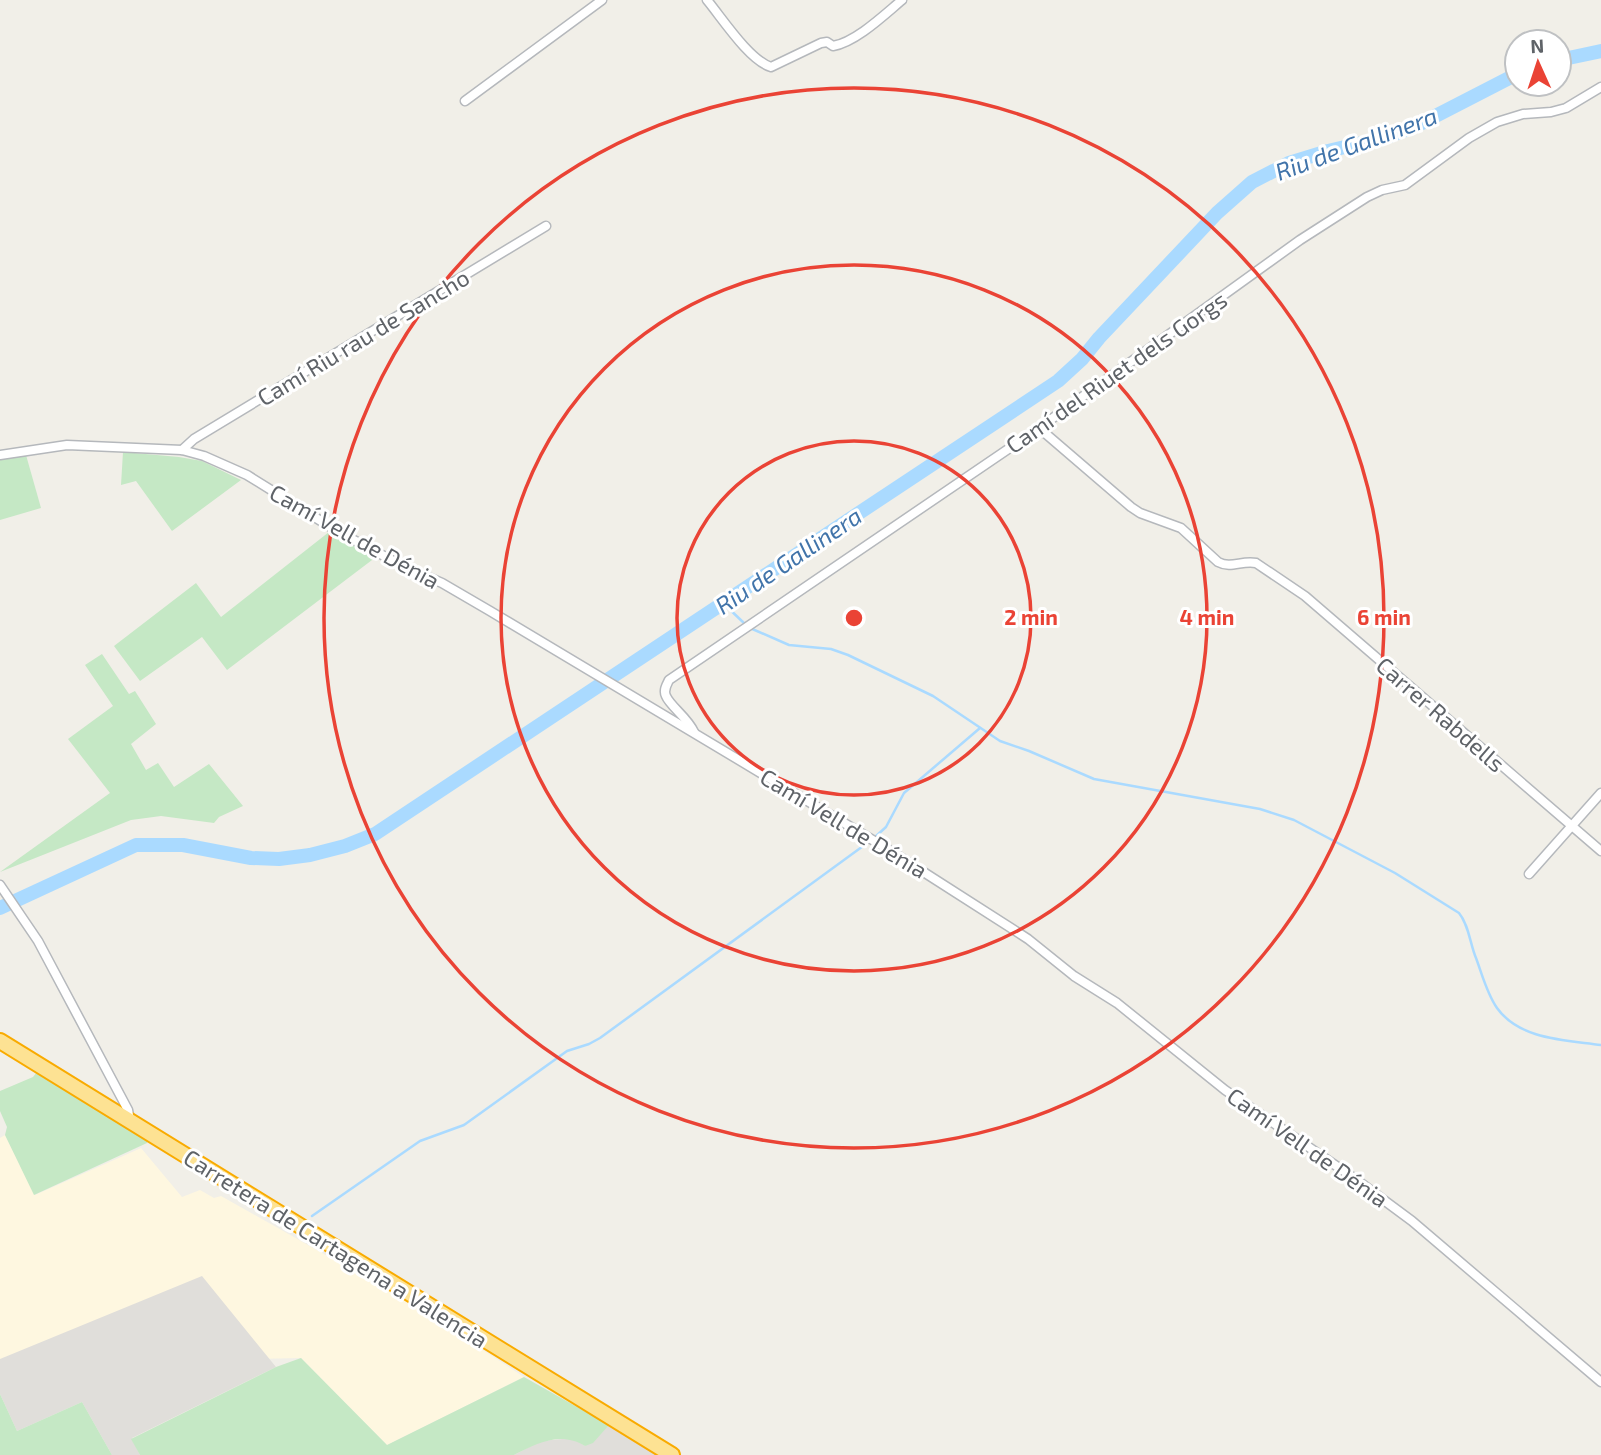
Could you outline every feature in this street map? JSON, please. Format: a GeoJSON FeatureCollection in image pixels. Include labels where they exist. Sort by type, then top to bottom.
{"type":"FeatureCollection","features":[{"type":"Feature","properties":{"kind":"highway","name":"Carretera de Cartagena a Valencia"},"geometry":{"type":"LineString","coordinates":[[0,1041],[672,1455]]}},
{"type":"Feature","properties":{"kind":"street"},"geometry":{"type":"LineString","coordinates":[[465,101],[602,0]]}},
{"type":"Feature","properties":{"kind":"street"},"geometry":{"type":"LineString","coordinates":[[707,0],[745,46],[761,62],[771,66],[821,43],[827,42],[833,46],[840,44],[868,28],[902,0]]}},
{"type":"Feature","properties":{"kind":"street","name":"Camí del Riuet dels Gorgs"},"geometry":{"type":"LineString","coordinates":[[667,717],[673,704],[666,696],[665,687],[670,680],[1039,428],[1300,240],[1375,192],[1405,185],[1469,138],[1497,122],[1523,114],[1566,108],[1601,87]]}},
{"type":"Feature","properties":{"kind":"street","name":"Camí Riu rau de Sancho"},"geometry":{"type":"LineString","coordinates":[[182,450],[194,439],[546,226]]}},
{"type":"Feature","properties":{"kind":"street","name":"Carrer Rabdells"},"geometry":{"type":"LineString","coordinates":[[1039,428],[1140,513],[1181,528],[1225,566],[1248,561],[1256,563],[1305,596],[1601,851]]}},
{"type":"Feature","properties":{"kind":"street","name":"Camí Vell de Dénia"},"geometry":{"type":"LineString","coordinates":[[0,456],[68,445],[182,450],[204,456],[247,475],[337,531],[442,583],[884,846],[1028,939],[1074,976],[1107,995],[1225,1090],[1364,1185],[1434,1238],[1495,1294],[1601,1382]]}},
{"type":"Feature","properties":{"kind":"street"},"geometry":{"type":"LineString","coordinates":[[673,704],[690,723],[694,733]]}},
{"type":"Feature","properties":{"kind":"street"},"geometry":{"type":"LineString","coordinates":[[1529,874],[1601,793]]}},
{"type":"Feature","properties":{"kind":"street"},"geometry":{"type":"LineString","coordinates":[[0,885],[38,941],[128,1110],[131,1122]]}},
{"type":"Feature","properties":{"kind":"shaded area"},"geometry":{"type":"Polygon","coordinates":[[[5,1135],[35,1195],[141,1148],[182,1197],[200,1190],[214,1198],[221,1196],[416,1306],[524,1377],[387,1445],[301,1358],[0,1364],[0,1138],[5,1135]]]}},
{"type":"Feature","properties":{"kind":"shaded area"},"geometry":{"type":"Polygon","coordinates":[[[202,1276],[276,1367],[132,1438],[140,1455],[112,1455],[82,1402],[17,1431],[0,1394],[0,1359],[202,1276]]]}},
{"type":"Feature","properties":{"kind":"shaded area"},"geometry":{"type":"Polygon","coordinates":[[[609,1425],[656,1455],[514,1455],[541,1441],[573,1438],[585,1446],[609,1425]]]}},
{"type":"Feature","properties":{"kind":"green space"},"geometry":{"type":"Polygon","coordinates":[[[123,452],[202,461],[241,480],[172,531],[136,481],[121,485],[123,452]]]}},
{"type":"Feature","properties":{"kind":"green space"},"geometry":{"type":"Polygon","coordinates":[[[26,455],[41,508],[0,520],[0,459],[26,455]]]}},
{"type":"Feature","properties":{"kind":"green space"},"geometry":{"type":"Polygon","coordinates":[[[329,532],[376,557],[227,670],[202,637],[140,681],[114,646],[196,583],[221,617],[329,532]]]}},
{"type":"Feature","properties":{"kind":"green space"},"geometry":{"type":"Polygon","coordinates":[[[102,654],[129,694],[135,691],[156,724],[131,744],[146,770],[158,763],[174,787],[209,764],[243,806],[219,817],[214,823],[161,816],[131,820],[0,872],[110,793],[68,739],[113,706],[85,665],[102,654]]]}},
{"type":"Feature","properties":{"kind":"green space"},"geometry":{"type":"Polygon","coordinates":[[[37,1072],[148,1140],[147,1143],[34,1195],[5,1135],[7,1127],[0,1111],[0,1091],[33,1077],[37,1072]]]}},
{"type":"Feature","properties":{"kind":"green space"},"geometry":{"type":"Polygon","coordinates":[[[301,1358],[387,1445],[524,1377],[609,1425],[593,1443],[585,1446],[567,1439],[549,1440],[514,1455],[140,1455],[131,1439],[276,1367],[301,1358]]]}},
{"type":"Feature","properties":{"kind":"green space"},"geometry":{"type":"Polygon","coordinates":[[[0,1394],[17,1431],[82,1402],[112,1455],[0,1455],[0,1394]]]}},
{"type":"Feature","properties":{"kind":"waterway","name":"Riu de Gallinera"},"geometry":{"type":"LineString","coordinates":[[1573,57],[1601,51]]}},
{"type":"Feature","properties":{"kind":"waterway","name":"Riu de Gallinera"},"geometry":{"type":"LineString","coordinates":[[0,908],[136,845],[183,845],[251,858],[279,859],[345,846],[375,834],[1058,381],[1082,359],[1217,213],[1252,182],[1289,163],[1387,137],[1416,126],[1503,81]]}},
{"type":"Feature","properties":{"kind":"waterway"},"geometry":{"type":"LineString","coordinates":[[724,604],[745,624]]}},
{"type":"Feature","properties":{"kind":"waterway"},"geometry":{"type":"LineString","coordinates":[[750,628],[789,645],[831,649],[848,655],[933,696],[1000,741],[1094,779],[1260,809],[1294,820],[1395,873],[1459,913],[1490,997],[1507,1019],[1518,1027],[1545,1037],[1601,1045]]}},
{"type":"Feature","properties":{"kind":"waterway"},"geometry":{"type":"LineString","coordinates":[[875,837],[886,827],[904,793],[980,728]]}},
{"type":"Feature","properties":{"kind":"waterway"},"geometry":{"type":"LineString","coordinates":[[312,1216],[420,1141],[464,1125],[567,1051],[600,1038],[870,841]]}}]}
